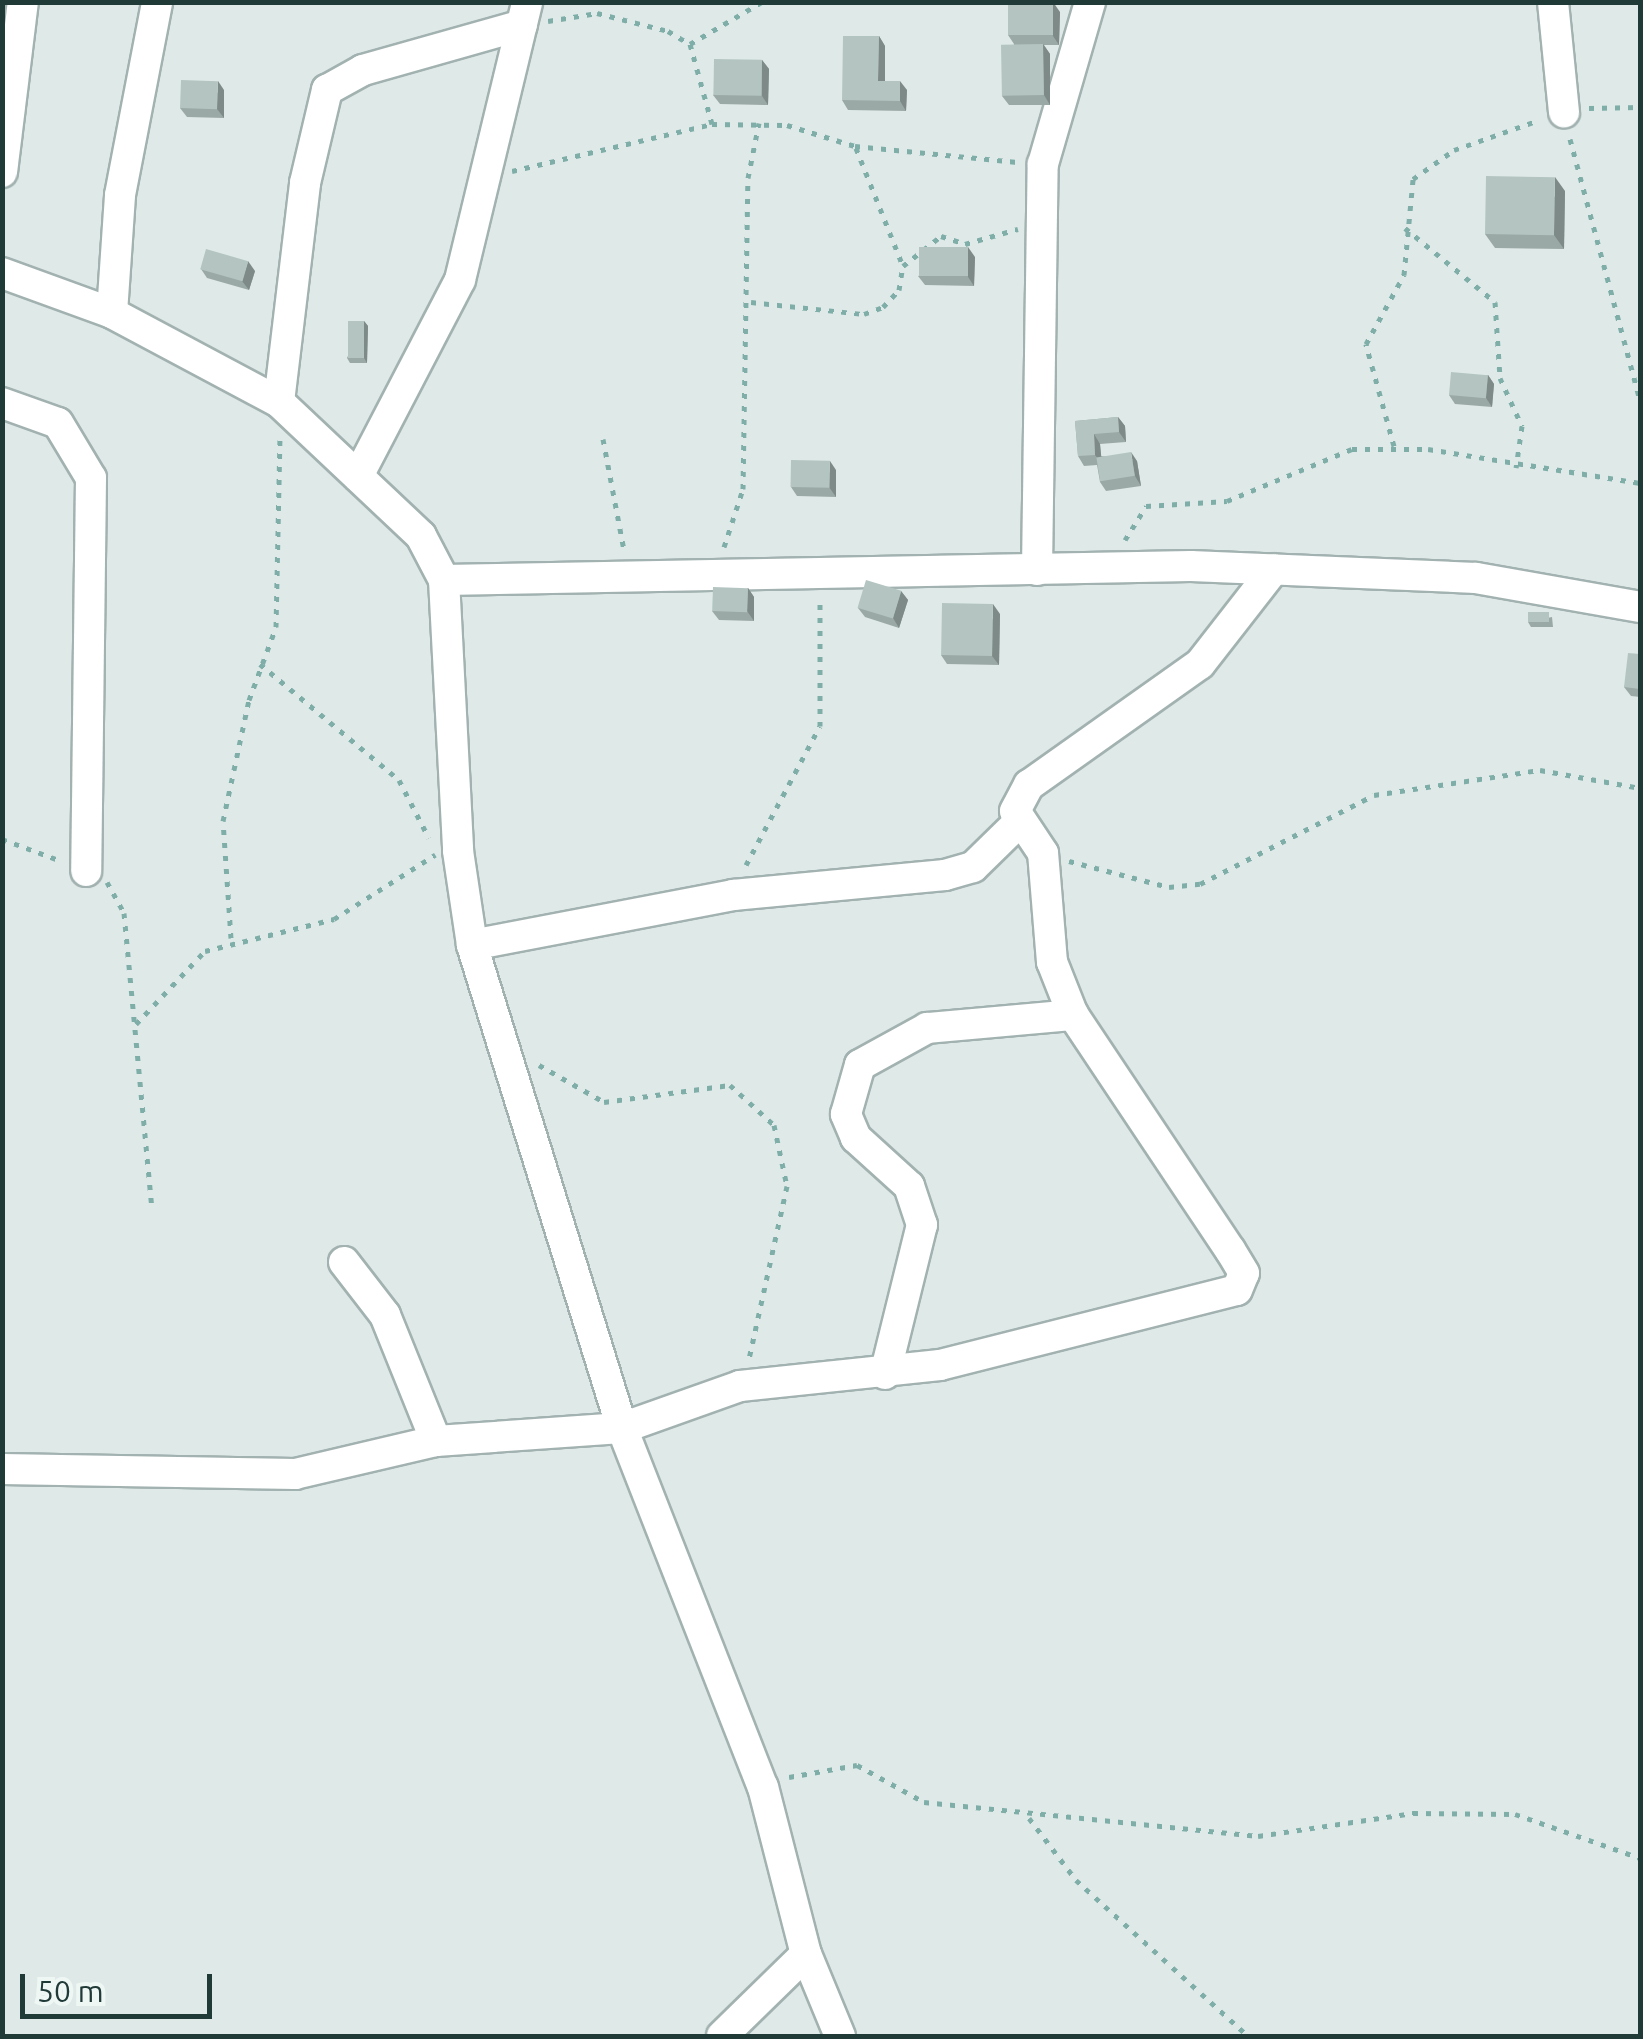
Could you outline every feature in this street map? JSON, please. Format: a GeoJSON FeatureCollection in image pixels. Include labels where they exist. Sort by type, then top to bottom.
{"type":"FeatureCollection","features":[{"type":"Feature","properties":{"kind":"street"},"geometry":{"type":"LineString","coordinates":[[2,172],[24,2]]}},
{"type":"Feature","properties":{"kind":"street"},"geometry":{"type":"LineString","coordinates":[[112,312],[120,194],[157,2]]}},
{"type":"Feature","properties":{"kind":"street"},"geometry":{"type":"LineString","coordinates":[[1037,570],[1043,164],[1090,2]]}},
{"type":"Feature","properties":{"kind":"street"},"geometry":{"type":"LineString","coordinates":[[1553,2],[1564,112]]}},
{"type":"Feature","properties":{"kind":"street"},"geometry":{"type":"LineString","coordinates":[[279,402],[305,183],[328,90],[363,70],[524,14]]}},
{"type":"Feature","properties":{"kind":"street"},"geometry":{"type":"LineString","coordinates":[[358,476],[460,280],[490,176],[524,14]]}},
{"type":"Feature","properties":{"kind":"street"},"geometry":{"type":"LineString","coordinates":[[8,282],[112,312],[279,402],[421,536],[444,580],[446,853],[622,1428],[686,1577],[718,1676],[763,1787],[806,1954],[840,2036]]}},
{"type":"Feature","properties":{"kind":"street"},"geometry":{"type":"LineString","coordinates":[[2,402],[58,423],[92,478],[86,871]]}},
{"type":"Feature","properties":{"kind":"street"},"geometry":{"type":"LineString","coordinates":[[444,580],[709,582],[1121,566],[1274,569],[1476,578],[1640,607]]}},
{"type":"Feature","properties":{"kind":"street"},"geometry":{"type":"LineString","coordinates":[[472,945],[734,895],[945,876],[973,867],[1018,823],[1029,786],[1200,664],[1274,569]]}},
{"type":"Feature","properties":{"kind":"street"},"geometry":{"type":"LineString","coordinates":[[2,1469],[295,1474],[436,1441],[622,1428],[740,1386],[885,1374],[1182,1309],[1244,1282],[1074,1016],[1052,962],[1043,853],[1018,823]]}},
{"type":"Feature","properties":{"kind":"street"},"geometry":{"type":"LineString","coordinates":[[885,1374],[922,1225],[909,1186],[856,1138],[846,1114],[860,1065],[927,1028],[1074,1016]]}},
{"type":"Feature","properties":{"kind":"street"},"geometry":{"type":"LineString","coordinates":[[344,1262],[385,1315],[436,1441]]}},
{"type":"Feature","properties":{"kind":"street"},"geometry":{"type":"LineString","coordinates":[[722,2036],[806,1954]]}},
{"type":"Feature","properties":{"kind":"path"},"geometry":{"type":"LineString","coordinates":[[690,44],[762,2]]}},
{"type":"Feature","properties":{"kind":"path"},"geometry":{"type":"LineString","coordinates":[[524,14],[632,16],[690,44],[712,124]]}},
{"type":"Feature","properties":{"kind":"path"},"geometry":{"type":"LineString","coordinates":[[1394,446],[1365,362],[1404,274],[1405,228],[1413,179],[1429,164],[1564,112],[1640,107]]}},
{"type":"Feature","properties":{"kind":"path"},"geometry":{"type":"LineString","coordinates":[[1564,112],[1640,402]]}},
{"type":"Feature","properties":{"kind":"path"},"geometry":{"type":"LineString","coordinates":[[490,176],[712,124],[760,123],[856,146],[1043,164]]}},
{"type":"Feature","properties":{"kind":"path"},"geometry":{"type":"LineString","coordinates":[[709,582],[743,489],[751,302],[748,178],[760,123]]}},
{"type":"Feature","properties":{"kind":"path"},"geometry":{"type":"LineString","coordinates":[[751,302],[864,314],[899,290],[903,266],[856,146]]}},
{"type":"Feature","properties":{"kind":"path"},"geometry":{"type":"LineString","coordinates":[[903,266],[941,236],[965,244],[1045,221]]}},
{"type":"Feature","properties":{"kind":"path"},"geometry":{"type":"LineString","coordinates":[[1405,228],[1494,302],[1500,378],[1522,426],[1516,468]]}},
{"type":"Feature","properties":{"kind":"path"},"geometry":{"type":"LineString","coordinates":[[231,938],[223,821],[279,596],[279,402]]}},
{"type":"Feature","properties":{"kind":"path"},"geometry":{"type":"LineString","coordinates":[[604,440],[630,582]]}},
{"type":"Feature","properties":{"kind":"path"},"geometry":{"type":"LineString","coordinates":[[1121,566],[1137,510],[1227,501],[1305,463],[1394,446],[1516,468],[1640,483]]}},
{"type":"Feature","properties":{"kind":"path"},"geometry":{"type":"LineString","coordinates":[[734,895],[820,726],[826,640],[817,578]]}},
{"type":"Feature","properties":{"kind":"path"},"geometry":{"type":"LineString","coordinates":[[135,1025],[205,951],[231,938],[334,919],[446,853],[399,780],[260,664]]}},
{"type":"Feature","properties":{"kind":"path"},"geometry":{"type":"LineString","coordinates":[[1043,853],[1125,878],[1200,884],[1374,795],[1540,770],[1640,788]]}},
{"type":"Feature","properties":{"kind":"path"},"geometry":{"type":"LineString","coordinates":[[2,839],[108,882],[124,913],[152,1208]]}},
{"type":"Feature","properties":{"kind":"path"},"geometry":{"type":"LineString","coordinates":[[508,1063],[537,1064],[604,1102],[730,1085],[774,1126],[787,1186],[781,1238],[740,1386]]}},
{"type":"Feature","properties":{"kind":"path"},"geometry":{"type":"LineString","coordinates":[[763,1787],[807,1769],[857,1765],[924,1802],[1027,1816],[1275,1837],[1463,1810],[1516,1814],[1640,1858]]}},
{"type":"Feature","properties":{"kind":"path"},"geometry":{"type":"LineString","coordinates":[[1027,1816],[1088,1891],[1248,2036]]}},
{"type":"Feature","properties":{"kind":"building"},"geometry":{"type":"Polygon","coordinates":[[[1008,2],[1053,2],[1053,35],[1008,35],[1008,2]]]}},
{"type":"Feature","properties":{"kind":"building"},"geometry":{"type":"Polygon","coordinates":[[[843,36],[879,36],[878,81],[900,81],[900,101],[842,100],[843,36]]]}},
{"type":"Feature","properties":{"kind":"building"},"geometry":{"type":"Polygon","coordinates":[[[1043,44],[1044,95],[1002,96],[1001,45],[1043,44]]]}},
{"type":"Feature","properties":{"kind":"building"},"geometry":{"type":"Polygon","coordinates":[[[714,59],[762,60],[761,96],[713,95],[714,59]]]}},
{"type":"Feature","properties":{"kind":"building"},"geometry":{"type":"Polygon","coordinates":[[[181,80],[218,81],[217,109],[180,108],[181,80]]]}},
{"type":"Feature","properties":{"kind":"building"},"geometry":{"type":"Polygon","coordinates":[[[1486,176],[1555,177],[1554,235],[1485,234],[1486,176]]]}},
{"type":"Feature","properties":{"kind":"building"},"geometry":{"type":"Polygon","coordinates":[[[919,247],[968,247],[968,276],[919,276],[919,247]]]}},
{"type":"Feature","properties":{"kind":"building"},"geometry":{"type":"Polygon","coordinates":[[[206,249],[248,261],[243,281],[200,269],[206,249]]]}},
{"type":"Feature","properties":{"kind":"building"},"geometry":{"type":"Polygon","coordinates":[[[348,321],[364,321],[364,358],[348,358],[348,321]]]}},
{"type":"Feature","properties":{"kind":"building"},"geometry":{"type":"Polygon","coordinates":[[[1451,372],[1488,375],[1486,398],[1449,395],[1451,372]]]}},
{"type":"Feature","properties":{"kind":"building"},"geometry":{"type":"Polygon","coordinates":[[[1118,417],[1119,432],[1094,434],[1095,455],[1078,456],[1075,421],[1118,417]]]}},
{"type":"Feature","properties":{"kind":"building"},"geometry":{"type":"Polygon","coordinates":[[[1131,452],[1135,476],[1100,481],[1096,457],[1131,452]]]}},
{"type":"Feature","properties":{"kind":"building"},"geometry":{"type":"Polygon","coordinates":[[[791,460],[830,461],[830,488],[791,487],[791,460]]]}},
{"type":"Feature","properties":{"kind":"building"},"geometry":{"type":"Polygon","coordinates":[[[866,580],[901,591],[893,619],[858,608],[866,580]]]}},
{"type":"Feature","properties":{"kind":"building"},"geometry":{"type":"Polygon","coordinates":[[[713,587],[748,588],[747,612],[712,611],[713,587]]]}},
{"type":"Feature","properties":{"kind":"building"},"geometry":{"type":"Polygon","coordinates":[[[942,603],[993,604],[992,656],[941,655],[942,603]]]}},
{"type":"Feature","properties":{"kind":"building"},"geometry":{"type":"Polygon","coordinates":[[[1528,612],[1549,612],[1549,622],[1528,622],[1528,612]]]}},
{"type":"Feature","properties":{"kind":"building"},"geometry":{"type":"Polygon","coordinates":[[[1628,653],[1640,654],[1640,689],[1624,687],[1628,653]]]}}]}
